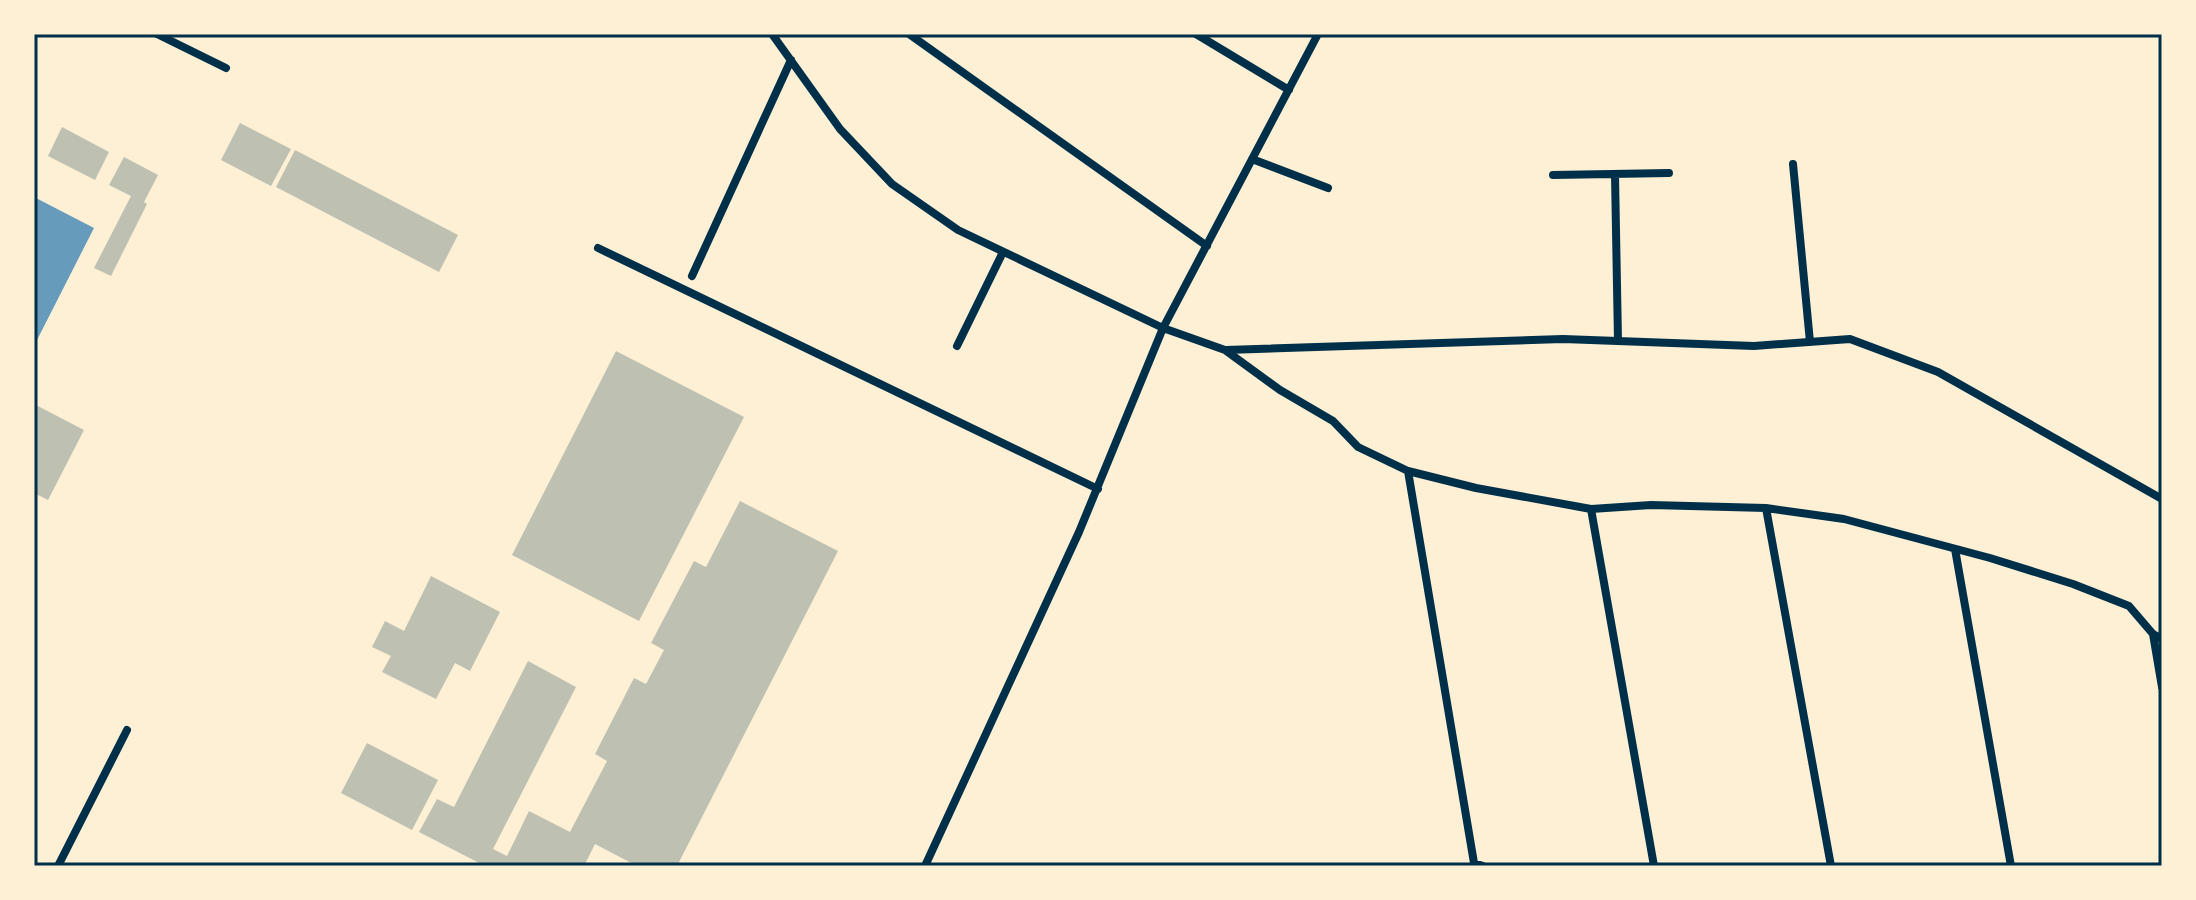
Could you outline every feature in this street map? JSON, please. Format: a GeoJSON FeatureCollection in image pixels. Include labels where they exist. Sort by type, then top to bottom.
{"type":"FeatureCollection","features":[{"type":"Feature","properties":{"kind":"street"},"geometry":{"type":"LineString","coordinates":[[157,34],[226,68]]}},
{"type":"Feature","properties":{"kind":"street"},"geometry":{"type":"LineString","coordinates":[[772,34],[840,129],[892,184],[958,230],[1163,328],[1225,350],[1280,390],[1333,421],[1358,447],[1408,471],[1476,488],[1591,509],[1651,505],[1766,508],[1844,519],[2073,584],[2129,606],[2153,634],[2162,639]]}},
{"type":"Feature","properties":{"kind":"street"},"geometry":{"type":"LineString","coordinates":[[909,34],[1207,246]]}},
{"type":"Feature","properties":{"kind":"street"},"geometry":{"type":"LineString","coordinates":[[1196,34],[1289,90]]}},
{"type":"Feature","properties":{"kind":"street"},"geometry":{"type":"LineString","coordinates":[[925,866],[1098,489],[1163,328],[1318,34]]}},
{"type":"Feature","properties":{"kind":"street"},"geometry":{"type":"LineString","coordinates":[[692,276],[791,60]]}},
{"type":"Feature","properties":{"kind":"street"},"geometry":{"type":"LineString","coordinates":[[1252,159],[1328,188]]}},
{"type":"Feature","properties":{"kind":"street"},"geometry":{"type":"LineString","coordinates":[[1793,164],[1810,342]]}},
{"type":"Feature","properties":{"kind":"street"},"geometry":{"type":"LineString","coordinates":[[1553,175],[1669,173]]}},
{"type":"Feature","properties":{"kind":"street"},"geometry":{"type":"LineString","coordinates":[[1615,175],[1618,341]]}},
{"type":"Feature","properties":{"kind":"street"},"geometry":{"type":"LineString","coordinates":[[598,248],[1098,489]]}},
{"type":"Feature","properties":{"kind":"street"},"geometry":{"type":"LineString","coordinates":[[957,346],[1003,252]]}},
{"type":"Feature","properties":{"kind":"street"},"geometry":{"type":"LineString","coordinates":[[1225,350],[1563,339],[1754,346],[1850,339],[1938,372],[2162,499]]}},
{"type":"Feature","properties":{"kind":"street"},"geometry":{"type":"LineString","coordinates":[[1408,471],[1474,863],[1483,866]]}},
{"type":"Feature","properties":{"kind":"street"},"geometry":{"type":"LineString","coordinates":[[1766,508],[1831,866]]}},
{"type":"Feature","properties":{"kind":"street"},"geometry":{"type":"LineString","coordinates":[[1591,509],[1654,866]]}},
{"type":"Feature","properties":{"kind":"street"},"geometry":{"type":"LineString","coordinates":[[1955,549],[2011,866]]}},
{"type":"Feature","properties":{"kind":"street"},"geometry":{"type":"LineString","coordinates":[[2153,634],[2162,687]]}},
{"type":"Feature","properties":{"kind":"street"},"geometry":{"type":"LineString","coordinates":[[58,866],[127,730]]}},
{"type":"Feature","properties":{"kind":"water"},"geometry":{"type":"Polygon","coordinates":[[[34,197],[94,228],[36,342],[34,341],[34,197]]]}},
{"type":"Feature","properties":{"kind":"building"},"geometry":{"type":"Polygon","coordinates":[[[240,123],[291,149],[271,186],[221,160],[240,123]]]}},
{"type":"Feature","properties":{"kind":"building"},"geometry":{"type":"Polygon","coordinates":[[[62,127],[109,152],[95,180],[48,156],[62,127]]]}},
{"type":"Feature","properties":{"kind":"building"},"geometry":{"type":"Polygon","coordinates":[[[295,150],[458,235],[439,272],[276,187],[295,150]]]}},
{"type":"Feature","properties":{"kind":"building"},"geometry":{"type":"Polygon","coordinates":[[[124,157],[158,175],[111,276],[94,268],[131,196],[109,185],[124,157]]]}},
{"type":"Feature","properties":{"kind":"building"},"geometry":{"type":"Polygon","coordinates":[[[616,351],[744,417],[639,621],[512,555],[616,351]]]}},
{"type":"Feature","properties":{"kind":"building"},"geometry":{"type":"Polygon","coordinates":[[[34,404],[84,430],[48,500],[34,493],[34,404]]]}},
{"type":"Feature","properties":{"kind":"building"},"geometry":{"type":"Polygon","coordinates":[[[740,501],[838,551],[677,866],[637,866],[595,844],[584,866],[493,866],[487,863],[485,866],[419,832],[437,799],[454,807],[528,661],[576,687],[493,849],[507,856],[529,811],[570,832],[607,761],[595,754],[634,678],[646,684],[664,650],[651,643],[694,561],[706,567],[740,501]]]}},
{"type":"Feature","properties":{"kind":"building"},"geometry":{"type":"Polygon","coordinates":[[[431,576],[500,612],[470,671],[455,663],[436,699],[382,672],[391,656],[372,647],[385,621],[404,631],[431,576]]]}},
{"type":"Feature","properties":{"kind":"building"},"geometry":{"type":"Polygon","coordinates":[[[367,743],[438,780],[412,830],[341,793],[367,743]]]}}]}
